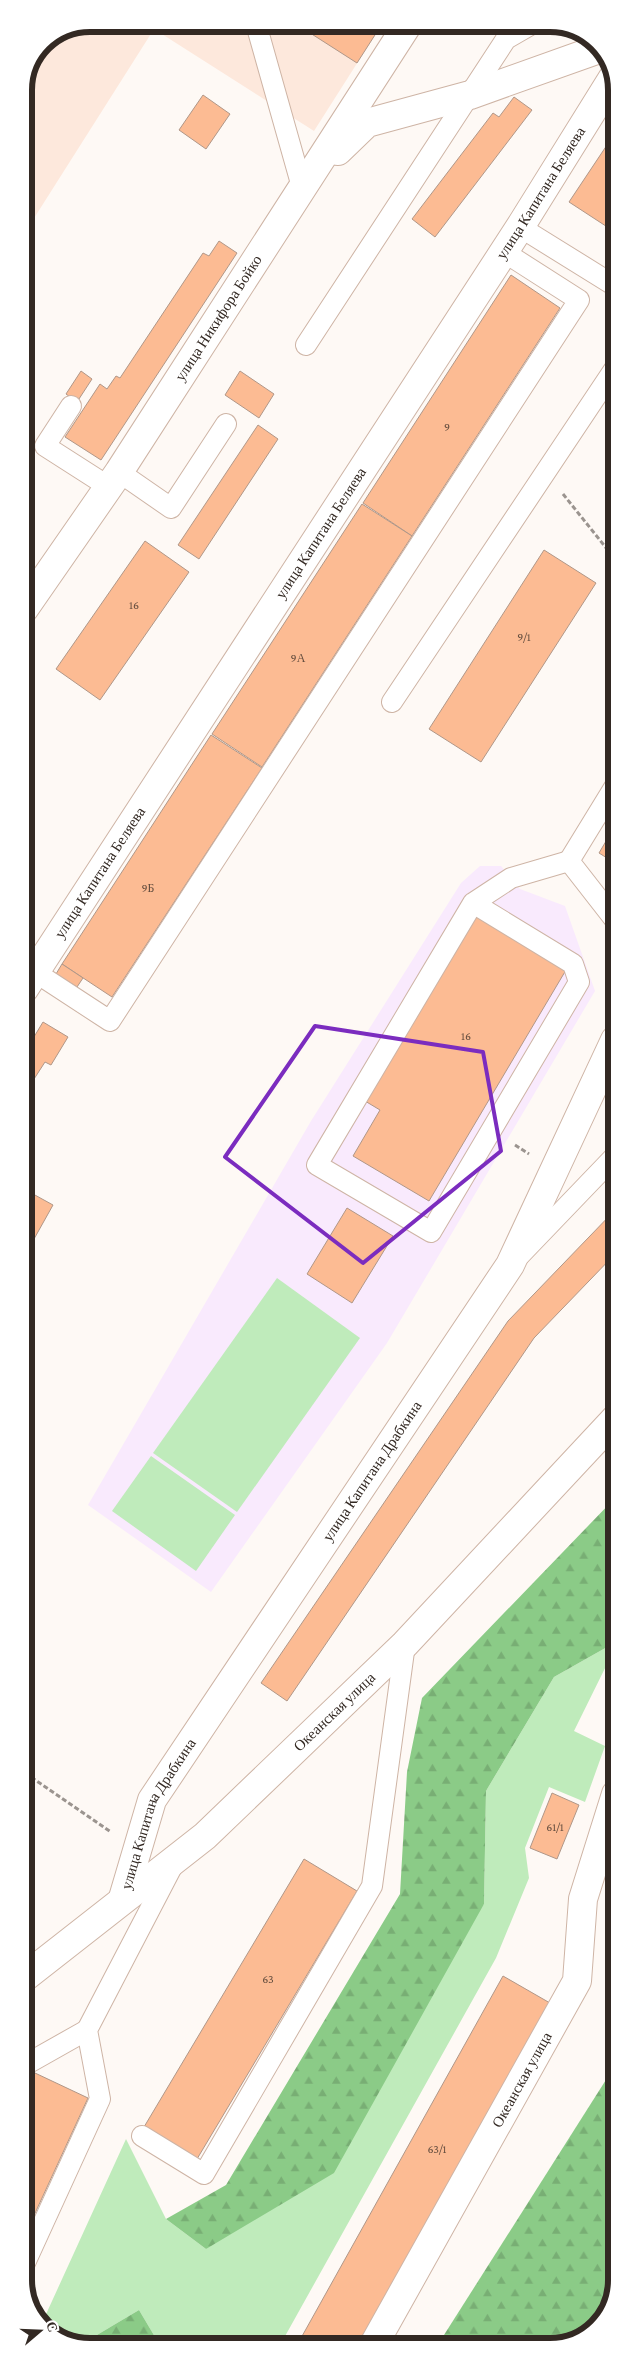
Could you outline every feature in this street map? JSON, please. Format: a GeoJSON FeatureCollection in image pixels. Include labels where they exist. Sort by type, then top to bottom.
{"type":"FeatureCollection","features":[{"type":"Feature","properties":{"kind":"street","name":"улица Никифора Бойко"},"geometry":{"type":"LineString","coordinates":[[32,598],[114,480],[402,33]]}},
{"type":"Feature","properties":{"kind":"street"},"geometry":{"type":"LineString","coordinates":[[302,188],[367,123],[470,95],[592,51]]}},
{"type":"Feature","properties":{"kind":"street","name":"улица Капитана Беляева"},"geometry":{"type":"LineString","coordinates":[[32,978],[504,252],[607,87]]}},
{"type":"Feature","properties":{"kind":"street","name":"улица Капитана Драбкина"},"geometry":{"type":"LineString","coordinates":[[123,1898],[152,1800],[510,1265],[608,1057]]}},
{"type":"Feature","properties":{"kind":"street","name":"Океанская улица"},"geometry":{"type":"LineString","coordinates":[[32,1970],[205,1836],[405,1644],[608,1427]]}},
{"type":"Feature","properties":{"kind":"street","name":"Океанская улица"},"geometry":{"type":"LineString","coordinates":[[377,2338],[578,1981],[583,1899],[608,1819]]}},
{"type":"Feature","properties":{"kind":"lane"},"geometry":{"type":"LineString","coordinates":[[258,32],[302,188]]}},
{"type":"Feature","properties":{"kind":"lane"},"geometry":{"type":"LineString","coordinates":[[306,345],[506,39],[517,33]]}},
{"type":"Feature","properties":{"kind":"lane"},"geometry":{"type":"LineString","coordinates":[[520,227],[608,282]]}},
{"type":"Feature","properties":{"kind":"lane"},"geometry":{"type":"LineString","coordinates":[[32,982],[110,1021],[579,300],[504,252]]}},
{"type":"Feature","properties":{"kind":"lane"},"geometry":{"type":"LineString","coordinates":[[392,702],[608,378]]}},
{"type":"Feature","properties":{"kind":"lane"},"geometry":{"type":"LineString","coordinates":[[71,406],[45,446],[171,508],[226,424]]}},
{"type":"Feature","properties":{"kind":"lane"},"geometry":{"type":"LineString","coordinates":[[473,903],[573,964],[580,982],[431,1232],[317,1165],[473,903],[511,878],[568,861],[608,797]]}},
{"type":"Feature","properties":{"kind":"lane"},"geometry":{"type":"LineString","coordinates":[[568,861],[608,911]]}},
{"type":"Feature","properties":{"kind":"lane"},"geometry":{"type":"LineString","coordinates":[[510,1265],[608,1163]]}},
{"type":"Feature","properties":{"kind":"lane"},"geometry":{"type":"LineString","coordinates":[[142,2136],[204,2174],[372,1886],[405,1644]]}},
{"type":"Feature","properties":{"kind":"lane"},"geometry":{"type":"LineString","coordinates":[[32,2061],[88,2030],[175,1861]]}},
{"type":"Feature","properties":{"kind":"lane"},"geometry":{"type":"LineString","coordinates":[[32,2248],[100,2099],[88,2030]]}},
{"type":"Feature","properties":{"kind":"path"},"geometry":{"type":"LineString","coordinates":[[545,472],[608,550]]}},
{"type":"Feature","properties":{"kind":"path"},"geometry":{"type":"LineString","coordinates":[[32,1778],[137,1849]]}},
{"type":"Feature","properties":{"kind":"highlighted area"},"geometry":{"type":"Polygon","coordinates":[[[315,1026],[483,1052],[501,1151],[363,1263],[225,1157],[315,1026]]]}},
{"type":"Feature","properties":{"kind":"shaded area"},"geometry":{"type":"Polygon","coordinates":[[[90,32],[152,32],[32,221],[32,90],[37,68],[42,58],[58,42],[79,34],[90,32]]]}},
{"type":"Feature","properties":{"kind":"shaded area"},"geometry":{"type":"Polygon","coordinates":[[[159,32],[377,33],[314,131],[159,32]]]}},
{"type":"Feature","properties":{"kind":"shaded area"},"geometry":{"type":"Polygon","coordinates":[[[480,866],[501,866],[520,889],[565,906],[595,991],[387,1343],[211,1592],[88,1505],[311,1121],[461,883],[480,866]]]}},
{"type":"Feature","properties":{"kind":"green space"},"geometry":{"type":"Polygon","coordinates":[[[277,1278],[360,1338],[237,1512],[153,1453],[277,1278]]]}},
{"type":"Feature","properties":{"kind":"green space"},"geometry":{"type":"Polygon","coordinates":[[[151,1456],[235,1515],[196,1571],[112,1511],[151,1456]]]}},
{"type":"Feature","properties":{"kind":"green space"},"geometry":{"type":"Polygon","coordinates":[[[608,1505],[608,1647],[554,1677],[486,1791],[484,1904],[334,2173],[206,2249],[166,2219],[226,2185],[400,1894],[407,1772],[422,1698],[608,1505]]]}},
{"type":"Feature","properties":{"kind":"green space"},"geometry":{"type":"Polygon","coordinates":[[[608,1647],[608,1662],[574,1731],[605,1746],[585,1802],[549,1787],[525,1848],[529,1878],[496,1958],[284,2338],[156,2338],[139,2310],[92,2338],[75,2337],[65,2333],[65,2306],[50,2306],[126,2139],[166,2219],[206,2249],[484,1904],[486,1791],[554,1677],[608,1647]]]}},
{"type":"Feature","properties":{"kind":"green space"},"geometry":{"type":"Polygon","coordinates":[[[608,2077],[608,2281],[603,2303],[598,2313],[579,2331],[561,2337],[442,2338],[608,2077]]]}},
{"type":"Feature","properties":{"kind":"green space"},"geometry":{"type":"Polygon","coordinates":[[[139,2310],[156,2338],[92,2338],[139,2310]]]}},
{"type":"Feature","properties":{"kind":"building"},"geometry":{"type":"Polygon","coordinates":[[[309,32],[376,33],[357,63],[309,32]]]}},
{"type":"Feature","properties":{"kind":"building"},"geometry":{"type":"Polygon","coordinates":[[[203,95],[230,114],[206,149],[179,130],[203,95]]]}},
{"type":"Feature","properties":{"kind":"building"},"geometry":{"type":"Polygon","coordinates":[[[514,97],[532,110],[435,237],[412,219],[493,113],[499,117],[514,97]]]}},
{"type":"Feature","properties":{"kind":"building"},"geometry":{"type":"Polygon","coordinates":[[[608,144],[608,227],[569,202],[608,144]]]}},
{"type":"Feature","properties":{"kind":"building"},"geometry":{"type":"Polygon","coordinates":[[[219,241],[237,253],[101,460],[65,437],[100,384],[107,389],[116,376],[120,378],[203,253],[209,256],[219,241]]]}},
{"type":"Feature","properties":{"kind":"building"},"geometry":{"type":"Polygon","coordinates":[[[511,275],[560,308],[412,536],[363,503],[511,275]]]}},
{"type":"Feature","properties":{"kind":"building"},"geometry":{"type":"Polygon","coordinates":[[[81,371],[92,379],[77,402],[66,394],[81,371]]]}},
{"type":"Feature","properties":{"kind":"building"},"geometry":{"type":"Polygon","coordinates":[[[240,371],[274,394],[259,418],[225,395],[240,371]]]}},
{"type":"Feature","properties":{"kind":"building"},"geometry":{"type":"Polygon","coordinates":[[[258,425],[278,439],[199,559],[178,545],[258,425]]]}},
{"type":"Feature","properties":{"kind":"building"},"geometry":{"type":"Polygon","coordinates":[[[362,504],[412,536],[262,767],[212,734],[362,504]]]}},
{"type":"Feature","properties":{"kind":"building"},"geometry":{"type":"Polygon","coordinates":[[[145,541],[189,572],[100,700],[56,669],[145,541]]]}},
{"type":"Feature","properties":{"kind":"building"},"geometry":{"type":"Polygon","coordinates":[[[544,550],[596,583],[481,762],[429,729],[544,550]]]}},
{"type":"Feature","properties":{"kind":"building"},"geometry":{"type":"Polygon","coordinates":[[[211,735],[262,768],[112,997],[62,964],[211,735]]]}},
{"type":"Feature","properties":{"kind":"building"},"geometry":{"type":"Polygon","coordinates":[[[608,838],[608,859],[599,853],[608,838]]]}},
{"type":"Feature","properties":{"kind":"building"},"geometry":{"type":"Polygon","coordinates":[[[475,916],[566,970],[429,1201],[353,1156],[380,1110],[365,1101],[475,916]]]}},
{"type":"Feature","properties":{"kind":"building"},"geometry":{"type":"Polygon","coordinates":[[[62,964],[83,978],[77,987],[56,974],[62,964]]]}},
{"type":"Feature","properties":{"kind":"building"},"geometry":{"type":"Polygon","coordinates":[[[43,1022],[68,1037],[51,1065],[45,1062],[32,1082],[32,1040],[43,1022]]]}},
{"type":"Feature","properties":{"kind":"building"},"geometry":{"type":"Polygon","coordinates":[[[32,1193],[53,1205],[34,1239],[32,1238],[32,1193]]]}},
{"type":"Feature","properties":{"kind":"building"},"geometry":{"type":"Polygon","coordinates":[[[347,1208],[393,1236],[352,1303],[307,1274],[347,1208]]]}},
{"type":"Feature","properties":{"kind":"building"},"geometry":{"type":"Polygon","coordinates":[[[608,1217],[608,1261],[534,1338],[287,1701],[261,1683],[508,1321],[608,1217]]]}},
{"type":"Feature","properties":{"kind":"building"},"geometry":{"type":"Polygon","coordinates":[[[552,1793],[579,1805],[557,1859],[530,1848],[552,1793]]]}},
{"type":"Feature","properties":{"kind":"building"},"geometry":{"type":"Polygon","coordinates":[[[304,1859],[357,1891],[197,2159],[144,2127],[304,1859]]]}},
{"type":"Feature","properties":{"kind":"building"},"geometry":{"type":"Polygon","coordinates":[[[503,1976],[550,2003],[362,2338],[301,2338],[503,1976]]]}},
{"type":"Feature","properties":{"kind":"building"},"geometry":{"type":"Polygon","coordinates":[[[35,2073],[88,2098],[32,2220],[32,2079],[35,2073]]]}}]}
